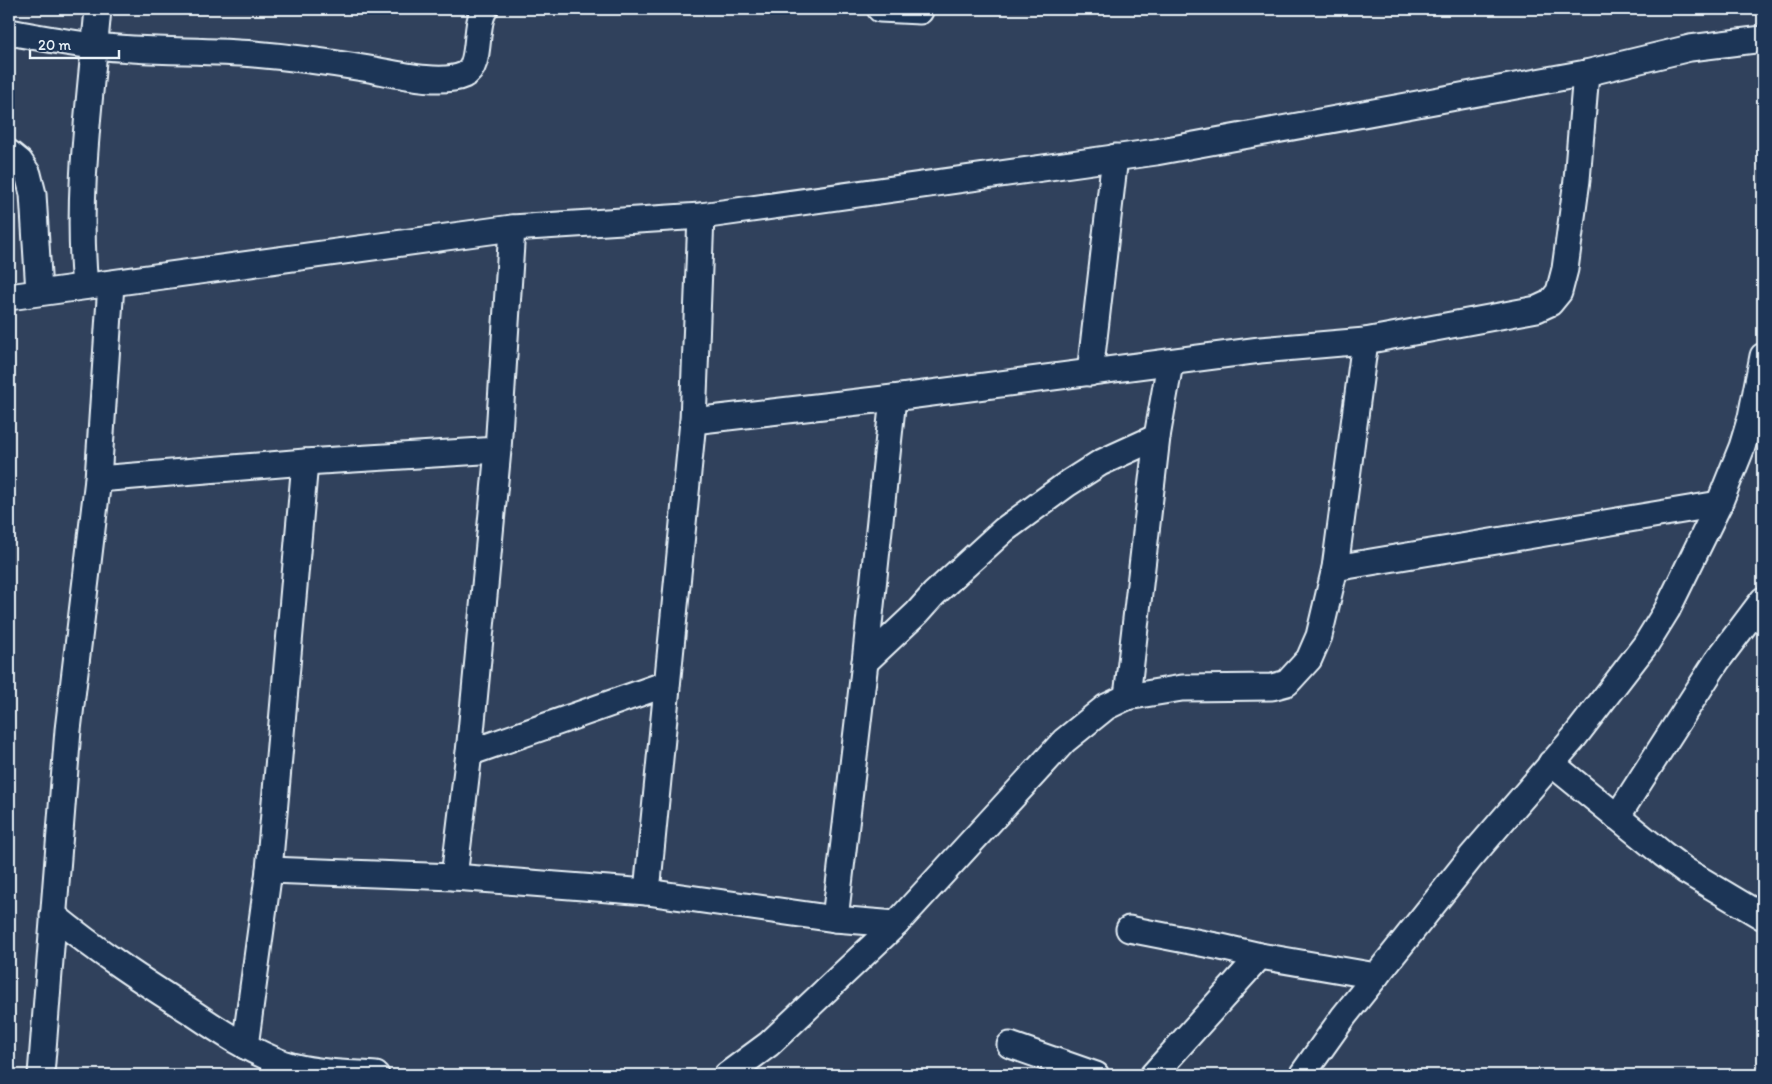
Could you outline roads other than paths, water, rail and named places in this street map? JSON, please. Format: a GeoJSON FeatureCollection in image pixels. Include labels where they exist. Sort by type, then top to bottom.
{"type":"FeatureCollection","features":[{"type":"Feature","properties":{"kind":"street"},"geometry":{"type":"LineString","coordinates":[[85,286],[82,252],[82,200],[98,9]]}},
{"type":"Feature","properties":{"kind":"street"},"geometry":{"type":"LineString","coordinates":[[9,32],[95,46],[254,54],[332,63],[427,79],[450,78],[464,75],[471,69],[475,59],[479,22],[485,9]]}},
{"type":"Feature","properties":{"kind":"street"},"geometry":{"type":"LineString","coordinates":[[880,9],[920,10]]}},
{"type":"Feature","properties":{"kind":"street"},"geometry":{"type":"LineString","coordinates":[[9,297],[512,228],[701,216],[1115,158],[1586,73],[1690,48],[1763,39]]}},
{"type":"Feature","properties":{"kind":"street"},"geometry":{"type":"LineString","coordinates":[[694,421],[893,398],[1260,350],[1365,341],[1537,309],[1550,303],[1559,292],[1564,269],[1577,180],[1586,73]]}},
{"type":"Feature","properties":{"kind":"street"},"geometry":{"type":"LineString","coordinates":[[9,153],[20,162],[28,174],[33,194],[39,292]]}},
{"type":"Feature","properties":{"kind":"street"},"geometry":{"type":"LineString","coordinates":[[1090,373],[1115,158]]}},
{"type":"Feature","properties":{"kind":"street"},"geometry":{"type":"LineString","coordinates":[[647,892],[666,684],[694,421],[701,216]]}},
{"type":"Feature","properties":{"kind":"street"},"geometry":{"type":"LineString","coordinates":[[454,877],[469,753],[498,450],[512,228]]}},
{"type":"Feature","properties":{"kind":"street"},"geometry":{"type":"LineString","coordinates":[[49,1072],[53,915],[68,730],[98,479],[111,284]]}},
{"type":"Feature","properties":{"kind":"street"},"geometry":{"type":"LineString","coordinates":[[726,1075],[769,1044],[896,924],[1064,741],[1106,707],[1127,697],[1182,688],[1272,687],[1287,683],[1309,659],[1319,636],[1335,568],[1365,341]]}},
{"type":"Feature","properties":{"kind":"street"},"geometry":{"type":"LineString","coordinates":[[1302,1075],[1344,1016],[1471,857],[1573,740],[1646,644],[1667,610],[1719,504],[1742,447],[1751,417],[1763,356]]}},
{"type":"Feature","properties":{"kind":"street"},"geometry":{"type":"LineString","coordinates":[[1127,697],[1157,437],[1170,363]]}},
{"type":"Feature","properties":{"kind":"street"},"geometry":{"type":"LineString","coordinates":[[835,919],[893,398]]}},
{"type":"Feature","properties":{"kind":"street"},"geometry":{"type":"LineString","coordinates":[[865,662],[917,613],[934,594],[1004,530],[1055,492],[1100,463],[1157,437]]}},
{"type":"Feature","properties":{"kind":"street"},"geometry":{"type":"LineString","coordinates":[[98,479],[305,462],[498,450]]}},
{"type":"Feature","properties":{"kind":"street"},"geometry":{"type":"LineString","coordinates":[[245,1046],[269,870],[305,462]]}},
{"type":"Feature","properties":{"kind":"street"},"geometry":{"type":"LineString","coordinates":[[1335,568],[1719,504]]}},
{"type":"Feature","properties":{"kind":"street"},"geometry":{"type":"LineString","coordinates":[[1617,817],[1712,668],[1763,600]]}},
{"type":"Feature","properties":{"kind":"street"},"geometry":{"type":"LineString","coordinates":[[469,753],[666,684]]}},
{"type":"Feature","properties":{"kind":"street"},"geometry":{"type":"LineString","coordinates":[[1551,764],[1686,871],[1763,917]]}},
{"type":"Feature","properties":{"kind":"street"},"geometry":{"type":"LineString","coordinates":[[269,870],[454,877],[647,892],[835,919],[896,924]]}},
{"type":"Feature","properties":{"kind":"street"},"geometry":{"type":"LineString","coordinates":[[53,915],[126,971],[245,1046],[283,1063],[314,1070],[376,1075]]}},
{"type":"Feature","properties":{"kind":"street"},"geometry":{"type":"LineString","coordinates":[[1129,929],[1260,956],[1376,976]]}},
{"type":"Feature","properties":{"kind":"street"},"geometry":{"type":"LineString","coordinates":[[1153,1075],[1260,956]]}},
{"type":"Feature","properties":{"kind":"street"},"geometry":{"type":"LineString","coordinates":[[1010,1045],[1096,1075]]}}]}
